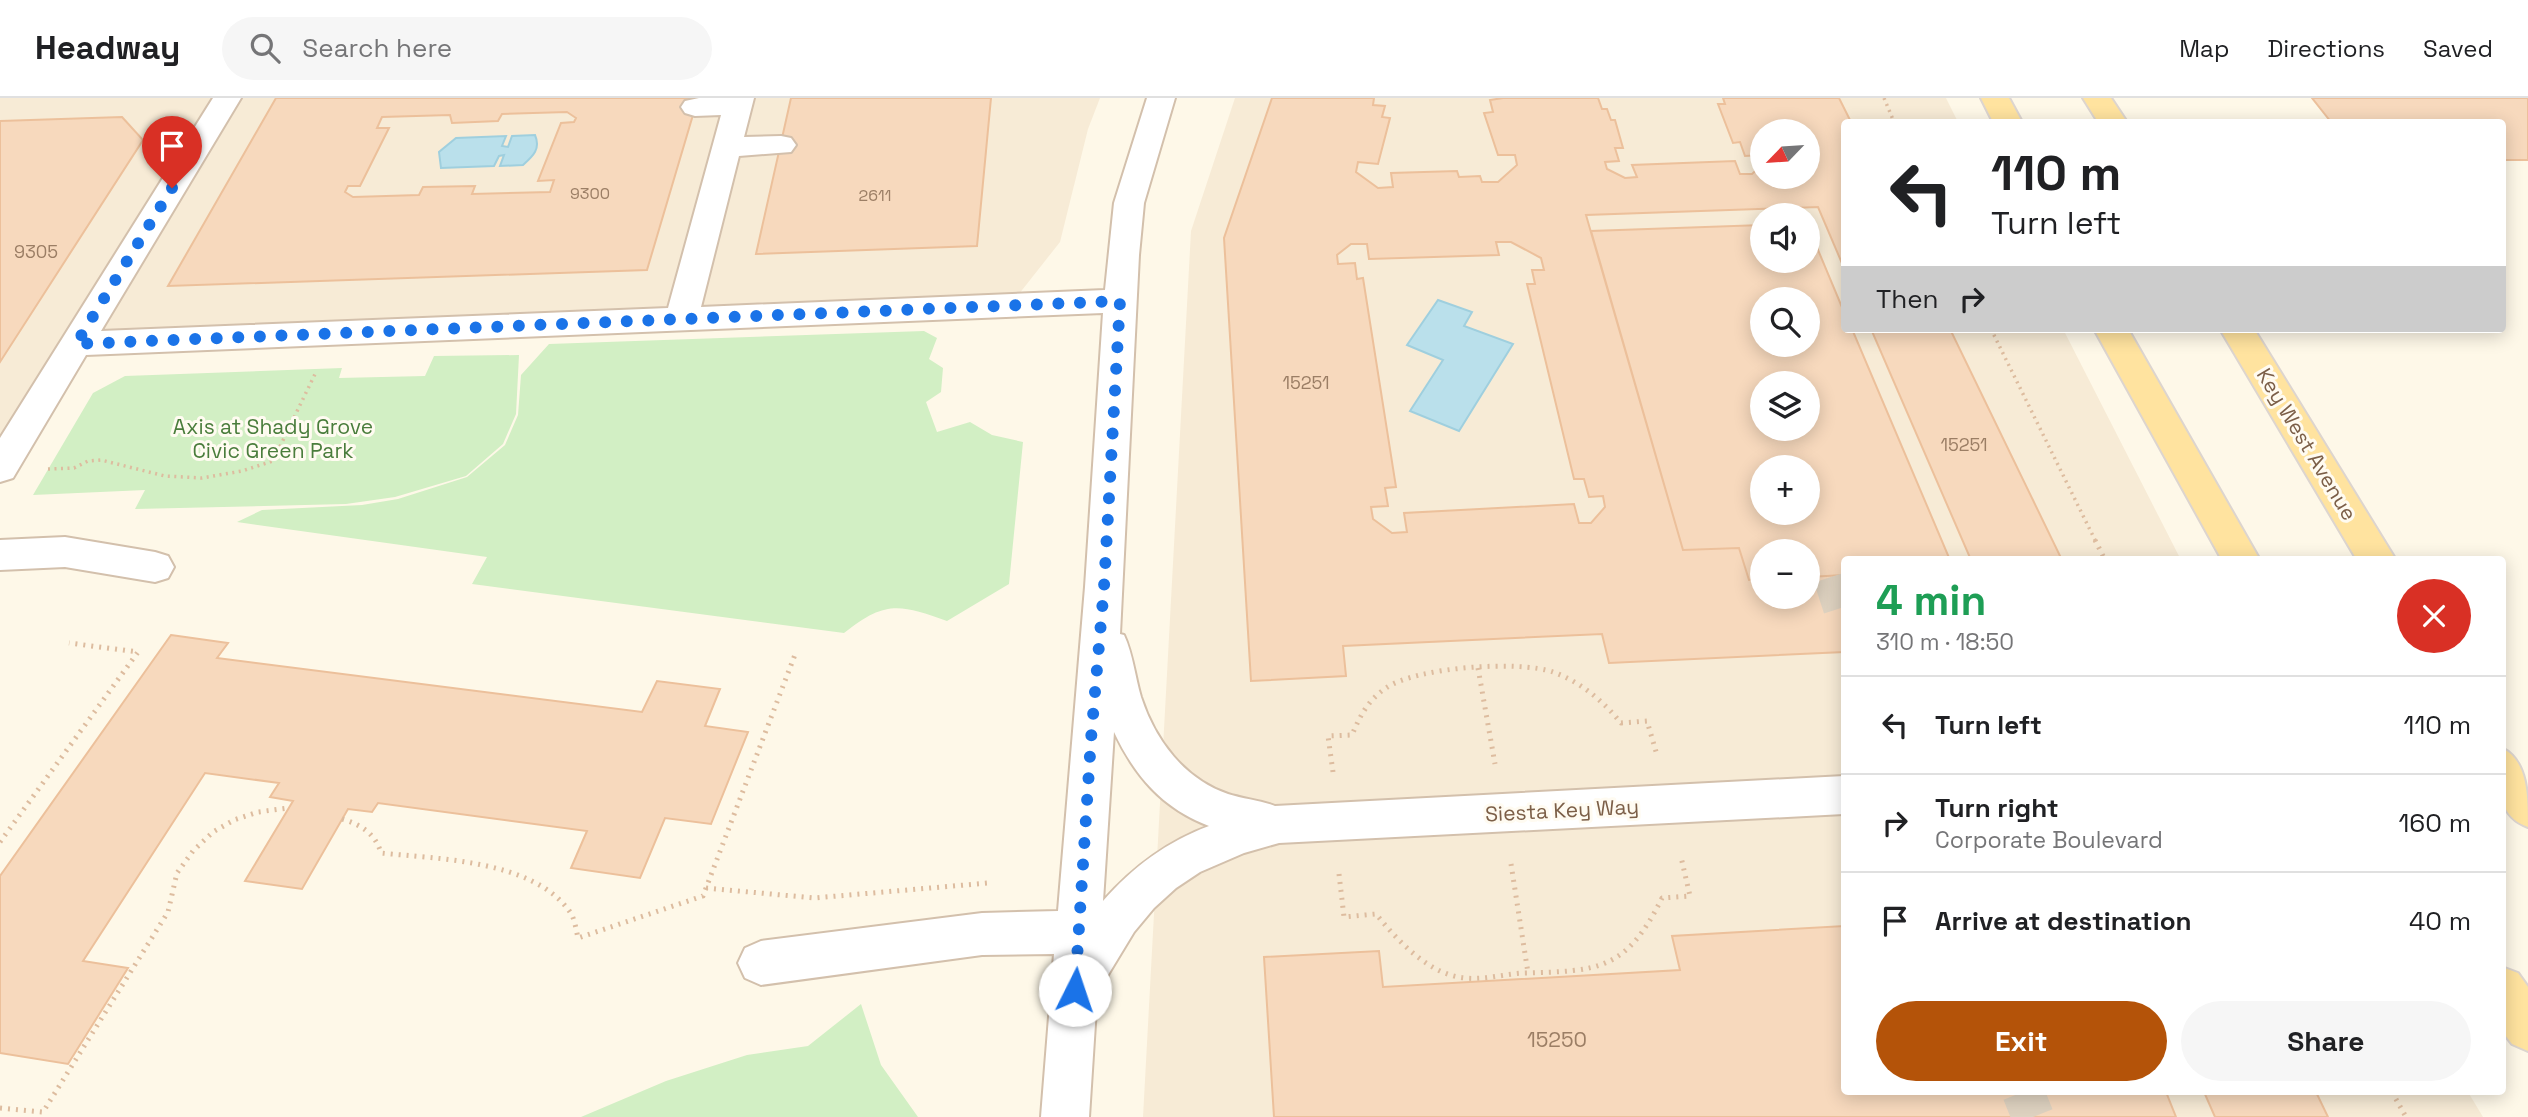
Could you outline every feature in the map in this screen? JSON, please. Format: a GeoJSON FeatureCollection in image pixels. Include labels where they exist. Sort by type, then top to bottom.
{"type":"FeatureCollection","features":[{"type":"Feature","properties":{"kind":"main road"},"geometry":{"type":"LineString","coordinates":[[1995,98],[2006,119]]}},
{"type":"Feature","properties":{"kind":"main road"},"geometry":{"type":"LineString","coordinates":[[2098,98],[2110,119]]}},
{"type":"Feature","properties":{"kind":"main road"},"geometry":{"type":"LineString","coordinates":[[2114,333],[2239,556]]}},
{"type":"Feature","properties":{"kind":"main road","name":"Key West Avenue"},"geometry":{"type":"LineString","coordinates":[[2239,333],[2375,556]]}},
{"type":"Feature","properties":{"kind":"main road"},"geometry":{"type":"LineString","coordinates":[[2506,772],[2528,808]]}},
{"type":"Feature","properties":{"kind":"main road"},"geometry":{"type":"LineString","coordinates":[[2506,995],[2528,1028]]}},
{"type":"Feature","properties":{"kind":"street"},"geometry":{"type":"LineString","coordinates":[[0,468],[227,98]]}},
{"type":"Feature","properties":{"kind":"street"},"geometry":{"type":"LineString","coordinates":[[1065,1117],[1104,587],[1120,301],[1129,203],[1161,98]]}},
{"type":"Feature","properties":{"kind":"street"},"geometry":{"type":"LineString","coordinates":[[681,319],[739,102],[695,107]]}},
{"type":"Feature","properties":{"kind":"street"},"geometry":{"type":"LineString","coordinates":[[727,147],[781,145]]}},
{"type":"Feature","properties":{"kind":"street"},"geometry":{"type":"LineString","coordinates":[[76,344],[1120,301]]}},
{"type":"Feature","properties":{"kind":"street"},"geometry":{"type":"LineString","coordinates":[[0,555],[65,552],[155,567]]}},
{"type":"Feature","properties":{"kind":"street"},"geometry":{"type":"LineString","coordinates":[[1104,587],[1112,664],[1129,722],[1152,765],[1179,791],[1208,807],[1238,818],[1279,824]]}},
{"type":"Feature","properties":{"kind":"street","name":"Siesta Key Way"},"geometry":{"type":"LineString","coordinates":[[1279,824],[1841,795]]}},
{"type":"Feature","properties":{"kind":"street"},"geometry":{"type":"LineString","coordinates":[[1075,990],[1102,938],[1138,892],[1164,870],[1198,849],[1242,833],[1279,824]]}},
{"type":"Feature","properties":{"kind":"street"},"geometry":{"type":"LineString","coordinates":[[761,962],[982,934],[1080,932]]}},
{"type":"Feature","properties":{"kind":"path"},"geometry":{"type":"LineString","coordinates":[[1884,98],[1893,119]]}},
{"type":"Feature","properties":{"kind":"path"},"geometry":{"type":"LineString","coordinates":[[1993,333],[2103,556]]}},
{"type":"Feature","properties":{"kind":"path"},"geometry":{"type":"LineString","coordinates":[[44,469],[74,468],[88,461],[101,460],[165,476],[202,478],[242,471],[274,461],[318,366]]}},
{"type":"Feature","properties":{"kind":"path"},"geometry":{"type":"LineString","coordinates":[[0,842],[138,652],[69,643]]}},
{"type":"Feature","properties":{"kind":"path"},"geometry":{"type":"LineString","coordinates":[[342,819],[369,831],[378,839],[381,853],[495,868],[541,886],[571,913],[578,938],[703,897],[796,652]]}},
{"type":"Feature","properties":{"kind":"path"},"geometry":{"type":"LineString","coordinates":[[1333,772],[1328,736],[1352,735],[1357,716],[1370,700],[1388,687],[1420,673],[1478,668],[1531,666],[1582,685],[1607,706],[1621,723],[1647,721],[1657,755]]}},
{"type":"Feature","properties":{"kind":"path"},"geometry":{"type":"LineString","coordinates":[[1478,668],[1495,764]]}},
{"type":"Feature","properties":{"kind":"path"},"geometry":{"type":"LineString","coordinates":[[0,1108],[43,1112],[168,912],[177,873],[193,851],[213,832],[234,820],[258,812],[288,808]]}},
{"type":"Feature","properties":{"kind":"path"},"geometry":{"type":"LineString","coordinates":[[1339,874],[1344,917],[1376,914],[1401,942],[1430,964],[1458,978],[1594,969],[1623,951],[1642,933],[1662,898],[1690,896],[1681,857]]}},
{"type":"Feature","properties":{"kind":"path"},"geometry":{"type":"LineString","coordinates":[[1511,864],[1528,973]]}},
{"type":"Feature","properties":{"kind":"path"},"geometry":{"type":"LineString","coordinates":[[706,888],[814,898],[988,883]]}},
{"type":"Feature","properties":{"kind":"path"},"geometry":{"type":"LineString","coordinates":[[2394,1095],[2406,1117]]}},
{"type":"Feature","properties":{"kind":"shaded area"},"geometry":{"type":"Polygon","coordinates":[[[0,98],[1100,98],[1088,129],[1060,242],[1011,304],[80,343],[0,474],[0,98]]]}},
{"type":"Feature","properties":{"kind":"shaded area"},"geometry":{"type":"Polygon","coordinates":[[[1235,98],[1946,98],[1956,119],[1841,119],[1841,333],[2065,333],[2179,556],[1841,556],[1841,1095],[2470,1095],[2483,1117],[1143,1117],[1191,231],[1235,98]]]}},
{"type":"Feature","properties":{"kind":"green space"},"geometry":{"type":"Polygon","coordinates":[[[924,331],[937,338],[929,359],[943,368],[941,392],[926,402],[937,432],[970,422],[992,435],[1023,442],[1009,584],[947,621],[917,611],[893,608],[871,615],[844,633],[472,584],[487,557],[237,522],[262,510],[362,505],[398,499],[467,477],[505,445],[518,415],[521,375],[549,344],[924,331]]]}},
{"type":"Feature","properties":{"kind":"green space","name":"Axis at Shady Grove Civic Green Park"},"geometry":{"type":"Polygon","coordinates":[[[519,355],[516,414],[503,444],[466,476],[395,497],[346,504],[135,509],[145,490],[33,495],[93,393],[125,376],[342,368],[339,378],[425,376],[434,356],[519,355]]]}},
{"type":"Feature","properties":{"kind":"green space"},"geometry":{"type":"Polygon","coordinates":[[[861,1004],[881,1065],[918,1117],[581,1117],[666,1081],[747,1055],[808,1046],[861,1004]]]}},
{"type":"Feature","properties":{"kind":"water"},"geometry":{"type":"Polygon","coordinates":[[[535,135],[536,148],[523,165],[500,166],[504,155],[499,156],[494,166],[441,168],[439,152],[456,138],[506,136],[502,146],[508,147],[512,136],[535,135]]]}},
{"type":"Feature","properties":{"kind":"water"},"geometry":{"type":"Polygon","coordinates":[[[1438,300],[1472,312],[1464,326],[1513,344],[1459,431],[1410,411],[1443,360],[1407,345],[1438,300]]]}},
{"type":"Feature","properties":{"kind":"building"},"geometry":{"type":"Polygon","coordinates":[[[276,98],[698,98],[647,270],[168,286],[276,98]],[[567,112],[502,114],[498,121],[452,123],[450,115],[382,117],[377,128],[389,128],[360,186],[348,186],[345,192],[353,197],[419,195],[423,187],[475,186],[472,194],[550,192],[554,180],[538,181],[561,123],[574,122],[576,118],[567,112]]]}},
{"type":"Feature","properties":{"kind":"building"},"geometry":{"type":"Polygon","coordinates":[[[791,98],[991,98],[977,246],[756,254],[791,98]]]}},
{"type":"Feature","properties":{"kind":"building"},"geometry":{"type":"Polygon","coordinates":[[[1272,98],[1374,98],[1373,105],[1385,106],[1382,117],[1390,118],[1378,164],[1358,162],[1356,172],[1378,188],[1393,187],[1391,173],[1457,171],[1459,177],[1480,176],[1482,182],[1498,182],[1517,165],[1515,155],[1498,155],[1484,113],[1493,112],[1490,100],[1598,98],[1602,109],[1607,109],[1611,120],[1615,120],[1623,148],[1615,148],[1619,161],[1605,162],[1607,169],[1625,178],[1637,177],[1632,165],[1735,161],[1740,174],[1750,174],[1750,189],[1820,189],[1820,119],[1750,119],[1750,156],[1745,156],[1740,142],[1733,143],[1718,104],[1725,104],[1723,98],[1839,98],[1850,119],[1841,119],[1841,261],[1820,212],[1820,203],[1750,203],[1750,209],[1586,215],[1683,550],[1739,548],[1750,580],[1750,609],[1820,609],[1820,576],[1841,575],[1841,652],[1609,663],[1602,634],[1343,646],[1346,676],[1251,681],[1224,238],[1272,98]],[[1496,242],[1499,255],[1369,259],[1367,244],[1351,244],[1337,255],[1338,264],[1355,263],[1357,279],[1363,278],[1396,487],[1385,488],[1388,506],[1371,507],[1373,519],[1392,533],[1407,532],[1404,513],[1574,504],[1579,523],[1591,523],[1605,507],[1603,496],[1589,497],[1584,479],[1574,479],[1527,284],[1535,284],[1532,270],[1544,270],[1541,258],[1511,242],[1496,242]]]}},
{"type":"Feature","properties":{"kind":"building"},"geometry":{"type":"Polygon","coordinates":[[[2312,98],[2528,98],[2528,160],[2506,160],[2506,119],[2329,119],[2312,98]]]}},
{"type":"Feature","properties":{"kind":"building"},"geometry":{"type":"Polygon","coordinates":[[[122,117],[143,140],[0,362],[0,121],[122,117]]]}},
{"type":"Feature","properties":{"kind":"building"},"geometry":{"type":"Polygon","coordinates":[[[1750,225],[1750,273],[1820,273],[1820,255],[1841,305],[1841,333],[1854,333],[1948,556],[1841,556],[1841,575],[1820,576],[1820,539],[1750,539],[1749,580],[1739,548],[1683,550],[1591,231],[1750,225]]]}},
{"type":"Feature","properties":{"kind":"building"},"geometry":{"type":"Polygon","coordinates":[[[1873,333],[1952,333],[2060,556],[1969,556],[1873,333]]]}},
{"type":"Feature","properties":{"kind":"building"},"geometry":{"type":"Polygon","coordinates":[[[171,635],[228,643],[217,658],[642,712],[657,681],[720,689],[705,726],[748,732],[711,824],[665,818],[640,878],[571,868],[587,831],[378,803],[372,812],[348,809],[302,889],[245,881],[293,801],[270,797],[279,783],[205,773],[83,961],[128,968],[68,1064],[0,1053],[0,876],[171,635]]]}},
{"type":"Feature","properties":{"kind":"building"},"geometry":{"type":"Polygon","coordinates":[[[1841,926],[1841,1095],[2167,1095],[2176,1117],[1274,1117],[1264,957],[1379,951],[1383,987],[1680,970],[1672,936],[1841,926]]]}},
{"type":"Feature","properties":{"kind":"building"},"geometry":{"type":"Polygon","coordinates":[[[2205,1095],[2317,1095],[2328,1117],[2215,1117],[2205,1095]]]}},
{"type":"Feature","properties":{"kind":"tunnel"},"geometry":{"type":"LineString","coordinates":[[1834,576],[1841,598]]}},
{"type":"Feature","properties":{"kind":"tunnel"},"geometry":{"type":"LineString","coordinates":[[2024,1095],[2033,1117]]}},
{"type":"Feature","properties":{"kind":"route"},"geometry":{"type":"LineString","coordinates":[[172,188],[76,344],[1120,301],[1104,587],[1075,990]]}}]}
